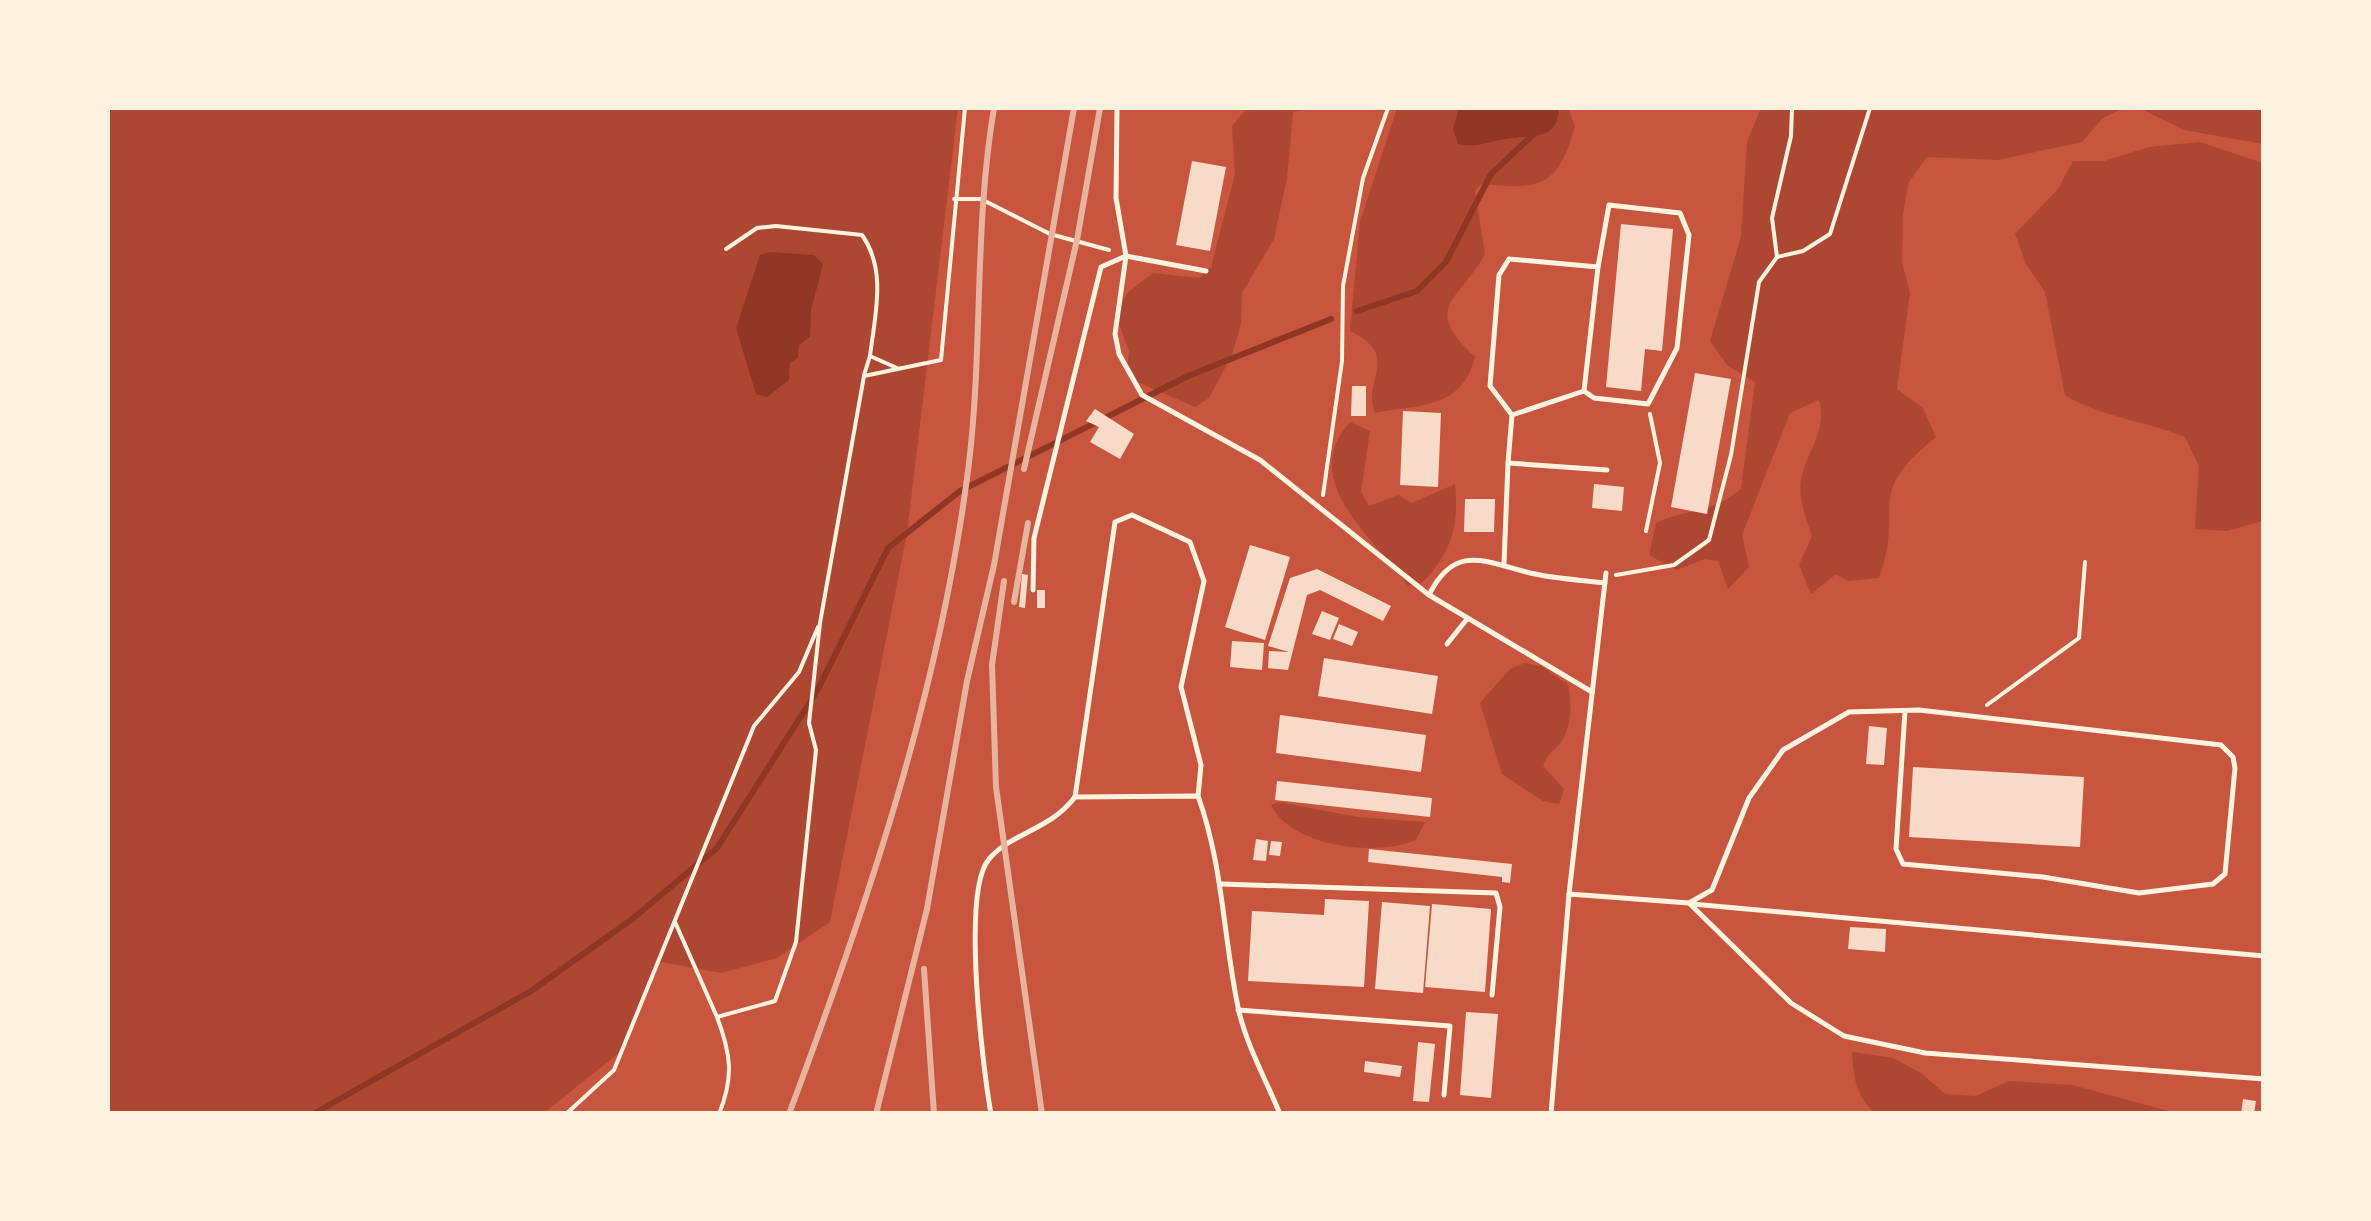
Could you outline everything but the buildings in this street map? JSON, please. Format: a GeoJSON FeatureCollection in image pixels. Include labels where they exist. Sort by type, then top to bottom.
{"type":"FeatureCollection","features":[{"type":"Feature","properties":{"kind":"lane"},"geometry":{"type":"LineString","coordinates":[[1117,108],[1116,198],[1126,256],[1116,334],[1119,354],[1142,395],[1260,460],[1428,594],[1592,692]]}},
{"type":"Feature","properties":{"kind":"lane"},"geometry":{"type":"LineString","coordinates":[[1609,205],[1680,213],[1689,235],[1677,348],[1648,404],[1594,398],[1584,391],[1609,205]]}},
{"type":"Feature","properties":{"kind":"lane"},"geometry":{"type":"LineString","coordinates":[[1033,590],[1034,538],[1101,266],[1126,256],[1206,271]]}},
{"type":"Feature","properties":{"kind":"lane"},"geometry":{"type":"LineString","coordinates":[[1504,564],[1512,415],[1490,386],[1499,275],[1509,259],[1598,266]]}},
{"type":"Feature","properties":{"kind":"lane"},"geometry":{"type":"LineString","coordinates":[[1512,415],[1584,391]]}},
{"type":"Feature","properties":{"kind":"lane"},"geometry":{"type":"LineString","coordinates":[[1508,463],[1608,470]]}},
{"type":"Feature","properties":{"kind":"lane"},"geometry":{"type":"LineString","coordinates":[[991,1114],[979,1054],[976,903],[985,863],[1003,846],[1060,816],[1076,796],[1115,522],[1132,515],[1190,542],[1204,581],[1181,687],[1201,765],[1198,796],[1212,834],[1222,884],[1238,1010],[1280,1114]]}},
{"type":"Feature","properties":{"kind":"lane"},"geometry":{"type":"LineString","coordinates":[[1428,594],[1440,572],[1470,558],[1535,574],[1605,583]]}},
{"type":"Feature","properties":{"kind":"lane"},"geometry":{"type":"LineString","coordinates":[[1551,1114],[1569,894],[1606,573]]}},
{"type":"Feature","properties":{"kind":"lane"},"geometry":{"type":"LineString","coordinates":[[1446,644],[1468,618]]}},
{"type":"Feature","properties":{"kind":"lane"},"geometry":{"type":"LineString","coordinates":[[1690,903],[1712,890],[1749,798],[1783,750],[1849,712],[1905,711],[2110,729],[2226,748],[2235,768],[2225,874],[2213,884],[2139,892],[2043,877],[1903,864],[1896,848],[1905,711]]}},
{"type":"Feature","properties":{"kind":"lane"},"geometry":{"type":"LineString","coordinates":[[1076,796],[1198,796]]}},
{"type":"Feature","properties":{"kind":"lane"},"geometry":{"type":"LineString","coordinates":[[1222,884],[1496,893],[1500,907],[1492,995]]}},
{"type":"Feature","properties":{"kind":"lane"},"geometry":{"type":"LineString","coordinates":[[1569,894],[2264,956]]}},
{"type":"Feature","properties":{"kind":"lane"},"geometry":{"type":"LineString","coordinates":[[1690,903],[1792,1003],[1844,1036],[1925,1053],[2264,1079]]}},
{"type":"Feature","properties":{"kind":"lane"},"geometry":{"type":"LineString","coordinates":[[1238,1010],[1450,1026],[1444,1095]]}},
{"type":"Feature","properties":{"kind":"path"},"geometry":{"type":"LineString","coordinates":[[864,376],[941,360],[965,108]]}},
{"type":"Feature","properties":{"kind":"path"},"geometry":{"type":"LineString","coordinates":[[1322,508],[1342,361],[1343,286],[1363,178],[1388,108]]}},
{"type":"Feature","properties":{"kind":"path"},"geometry":{"type":"LineString","coordinates":[[1777,258],[1772,218],[1791,136],[1792,108]]}},
{"type":"Feature","properties":{"kind":"path"},"geometry":{"type":"LineString","coordinates":[[1606,573],[1623,576],[1674,565],[1709,540],[1732,456],[1759,282],[1777,258],[1804,251],[1830,234],[1870,108]]}},
{"type":"Feature","properties":{"kind":"path"},"geometry":{"type":"LineString","coordinates":[[954,199],[981,200],[1050,234],[1126,256]]}},
{"type":"Feature","properties":{"kind":"path"},"geometry":{"type":"LineString","coordinates":[[717,1017],[775,1001],[796,942],[816,750],[809,723],[820,623],[870,356],[877,273],[875,253],[862,235],[776,226],[757,228],[726,249]]}},
{"type":"Feature","properties":{"kind":"path"},"geometry":{"type":"LineString","coordinates":[[870,356],[898,369]]}},
{"type":"Feature","properties":{"kind":"path"},"geometry":{"type":"LineString","coordinates":[[1646,530],[1660,463],[1648,404]]}},
{"type":"Feature","properties":{"kind":"path"},"geometry":{"type":"LineString","coordinates":[[1972,716],[2044,668],[2079,638],[2085,562]]}},
{"type":"Feature","properties":{"kind":"path"},"geometry":{"type":"LineString","coordinates":[[566,1114],[614,1070],[754,726],[799,672],[820,623]]}},
{"type":"Feature","properties":{"kind":"path"},"geometry":{"type":"LineString","coordinates":[[675,922],[730,1051],[731,1085],[719,1114]]}},
{"type":"Feature","properties":{"kind":"shaded area"},"geometry":{"type":"Polygon","coordinates":[[[108,108],[958,108],[907,533],[830,922],[777,958],[721,973],[656,961],[620,1052],[544,1113],[108,1113],[108,108]]]}},
{"type":"Feature","properties":{"kind":"shaded area"},"geometry":{"type":"Polygon","coordinates":[[[1247,108],[1309,108],[1293,112],[1287,178],[1274,239],[1242,293],[1241,324],[1232,355],[1209,398],[1195,407],[1135,381],[1127,368],[1129,351],[1118,322],[1120,306],[1128,292],[1153,273],[1200,278],[1211,267],[1235,174],[1232,126],[1247,108]]]}},
{"type":"Feature","properties":{"kind":"shaded area"},"geometry":{"type":"Polygon","coordinates":[[[1397,108],[1568,108],[1575,126],[1562,162],[1544,180],[1519,186],[1481,184],[1475,191],[1485,254],[1447,315],[1459,340],[1475,357],[1460,387],[1436,402],[1375,413],[1372,401],[1378,359],[1366,341],[1350,331],[1360,222],[1397,108]]]}},
{"type":"Feature","properties":{"kind":"shaded area"},"geometry":{"type":"Polygon","coordinates":[[[1459,108],[1559,108],[1554,127],[1541,135],[1471,145],[1458,144],[1453,129],[1459,108]]]}},
{"type":"Feature","properties":{"kind":"shaded area"},"geometry":{"type":"Polygon","coordinates":[[[1761,108],[2123,108],[2103,118],[2082,142],[1998,160],[1927,157],[1909,182],[1903,213],[1902,262],[1910,293],[1897,389],[1923,408],[1936,437],[1913,457],[1892,489],[1889,534],[1879,578],[1848,581],[1836,574],[1811,594],[1799,565],[1812,536],[1800,488],[1820,428],[1819,400],[1790,413],[1742,535],[1749,567],[1728,589],[1718,561],[1705,559],[1676,570],[1649,555],[1656,523],[1710,507],[1741,489],[1755,382],[1728,366],[1710,341],[1741,237],[1747,142],[1761,108]]]}},
{"type":"Feature","properties":{"kind":"shaded area"},"geometry":{"type":"Polygon","coordinates":[[[2139,108],[2263,108],[2263,144],[2184,130],[2139,108]]]}},
{"type":"Feature","properties":{"kind":"shaded area"},"geometry":{"type":"Polygon","coordinates":[[[2200,142],[2263,163],[2263,521],[2227,531],[2195,529],[2199,466],[2185,437],[2093,409],[2065,395],[2045,292],[2026,264],[2015,234],[2058,189],[2073,161],[2104,161],[2149,147],[2200,142]]]}},
{"type":"Feature","properties":{"kind":"shaded area"},"geometry":{"type":"Polygon","coordinates":[[[760,255],[814,255],[823,264],[811,310],[810,337],[799,345],[798,358],[790,363],[789,380],[767,397],[756,394],[736,328],[760,255]]]}},
{"type":"Feature","properties":{"kind":"shaded area"},"geometry":{"type":"Polygon","coordinates":[[[1350,422],[1370,431],[1361,492],[1369,506],[1398,495],[1412,503],[1455,484],[1456,513],[1451,538],[1422,583],[1407,585],[1361,529],[1336,487],[1332,466],[1336,444],[1350,422]]]}},
{"type":"Feature","properties":{"kind":"shaded area"},"geometry":{"type":"Polygon","coordinates":[[[1525,663],[1541,666],[1568,684],[1568,727],[1543,766],[1564,789],[1559,804],[1543,801],[1502,774],[1480,703],[1510,669],[1525,663]]]}},
{"type":"Feature","properties":{"kind":"shaded area"},"geometry":{"type":"Polygon","coordinates":[[[1278,802],[1358,817],[1425,822],[1416,840],[1399,845],[1336,845],[1296,831],[1271,805],[1278,802]]]}},
{"type":"Feature","properties":{"kind":"shaded area"},"geometry":{"type":"Polygon","coordinates":[[[1852,1052],[1893,1058],[1921,1073],[1945,1094],[1976,1096],[2009,1081],[2072,1085],[2176,1113],[1876,1113],[1860,1093],[1852,1052]]]}},
{"type":"Feature","properties":{"kind":"waterway"},"geometry":{"type":"LineString","coordinates":[[1357,311],[1417,291],[1446,262],[1491,174],[1535,133]]}},
{"type":"Feature","properties":{"kind":"waterway"},"geometry":{"type":"LineString","coordinates":[[313,1114],[531,991],[631,920],[717,848],[817,691],[888,548],[960,491],[1188,376],[1331,319]]}},
{"type":"Feature","properties":{"kind":"railway"},"geometry":{"type":"LineString","coordinates":[[789,1114],[873,875],[921,712],[940,630],[969,463],[984,197],[994,108]]}},
{"type":"Feature","properties":{"kind":"railway"},"geometry":{"type":"LineString","coordinates":[[876,1114],[927,909],[967,681],[994,565],[1074,108]]}},
{"type":"Feature","properties":{"kind":"railway"},"geometry":{"type":"LineString","coordinates":[[1024,469],[1077,240],[1100,108]]}},
{"type":"Feature","properties":{"kind":"railway"},"geometry":{"type":"LineString","coordinates":[[1014,602],[1028,523]]}},
{"type":"Feature","properties":{"kind":"railway"},"geometry":{"type":"LineString","coordinates":[[1004,581],[992,665],[996,787],[1042,1114]]}},
{"type":"Feature","properties":{"kind":"railway"},"geometry":{"type":"LineString","coordinates":[[924,969],[934,1114]]}}]}
